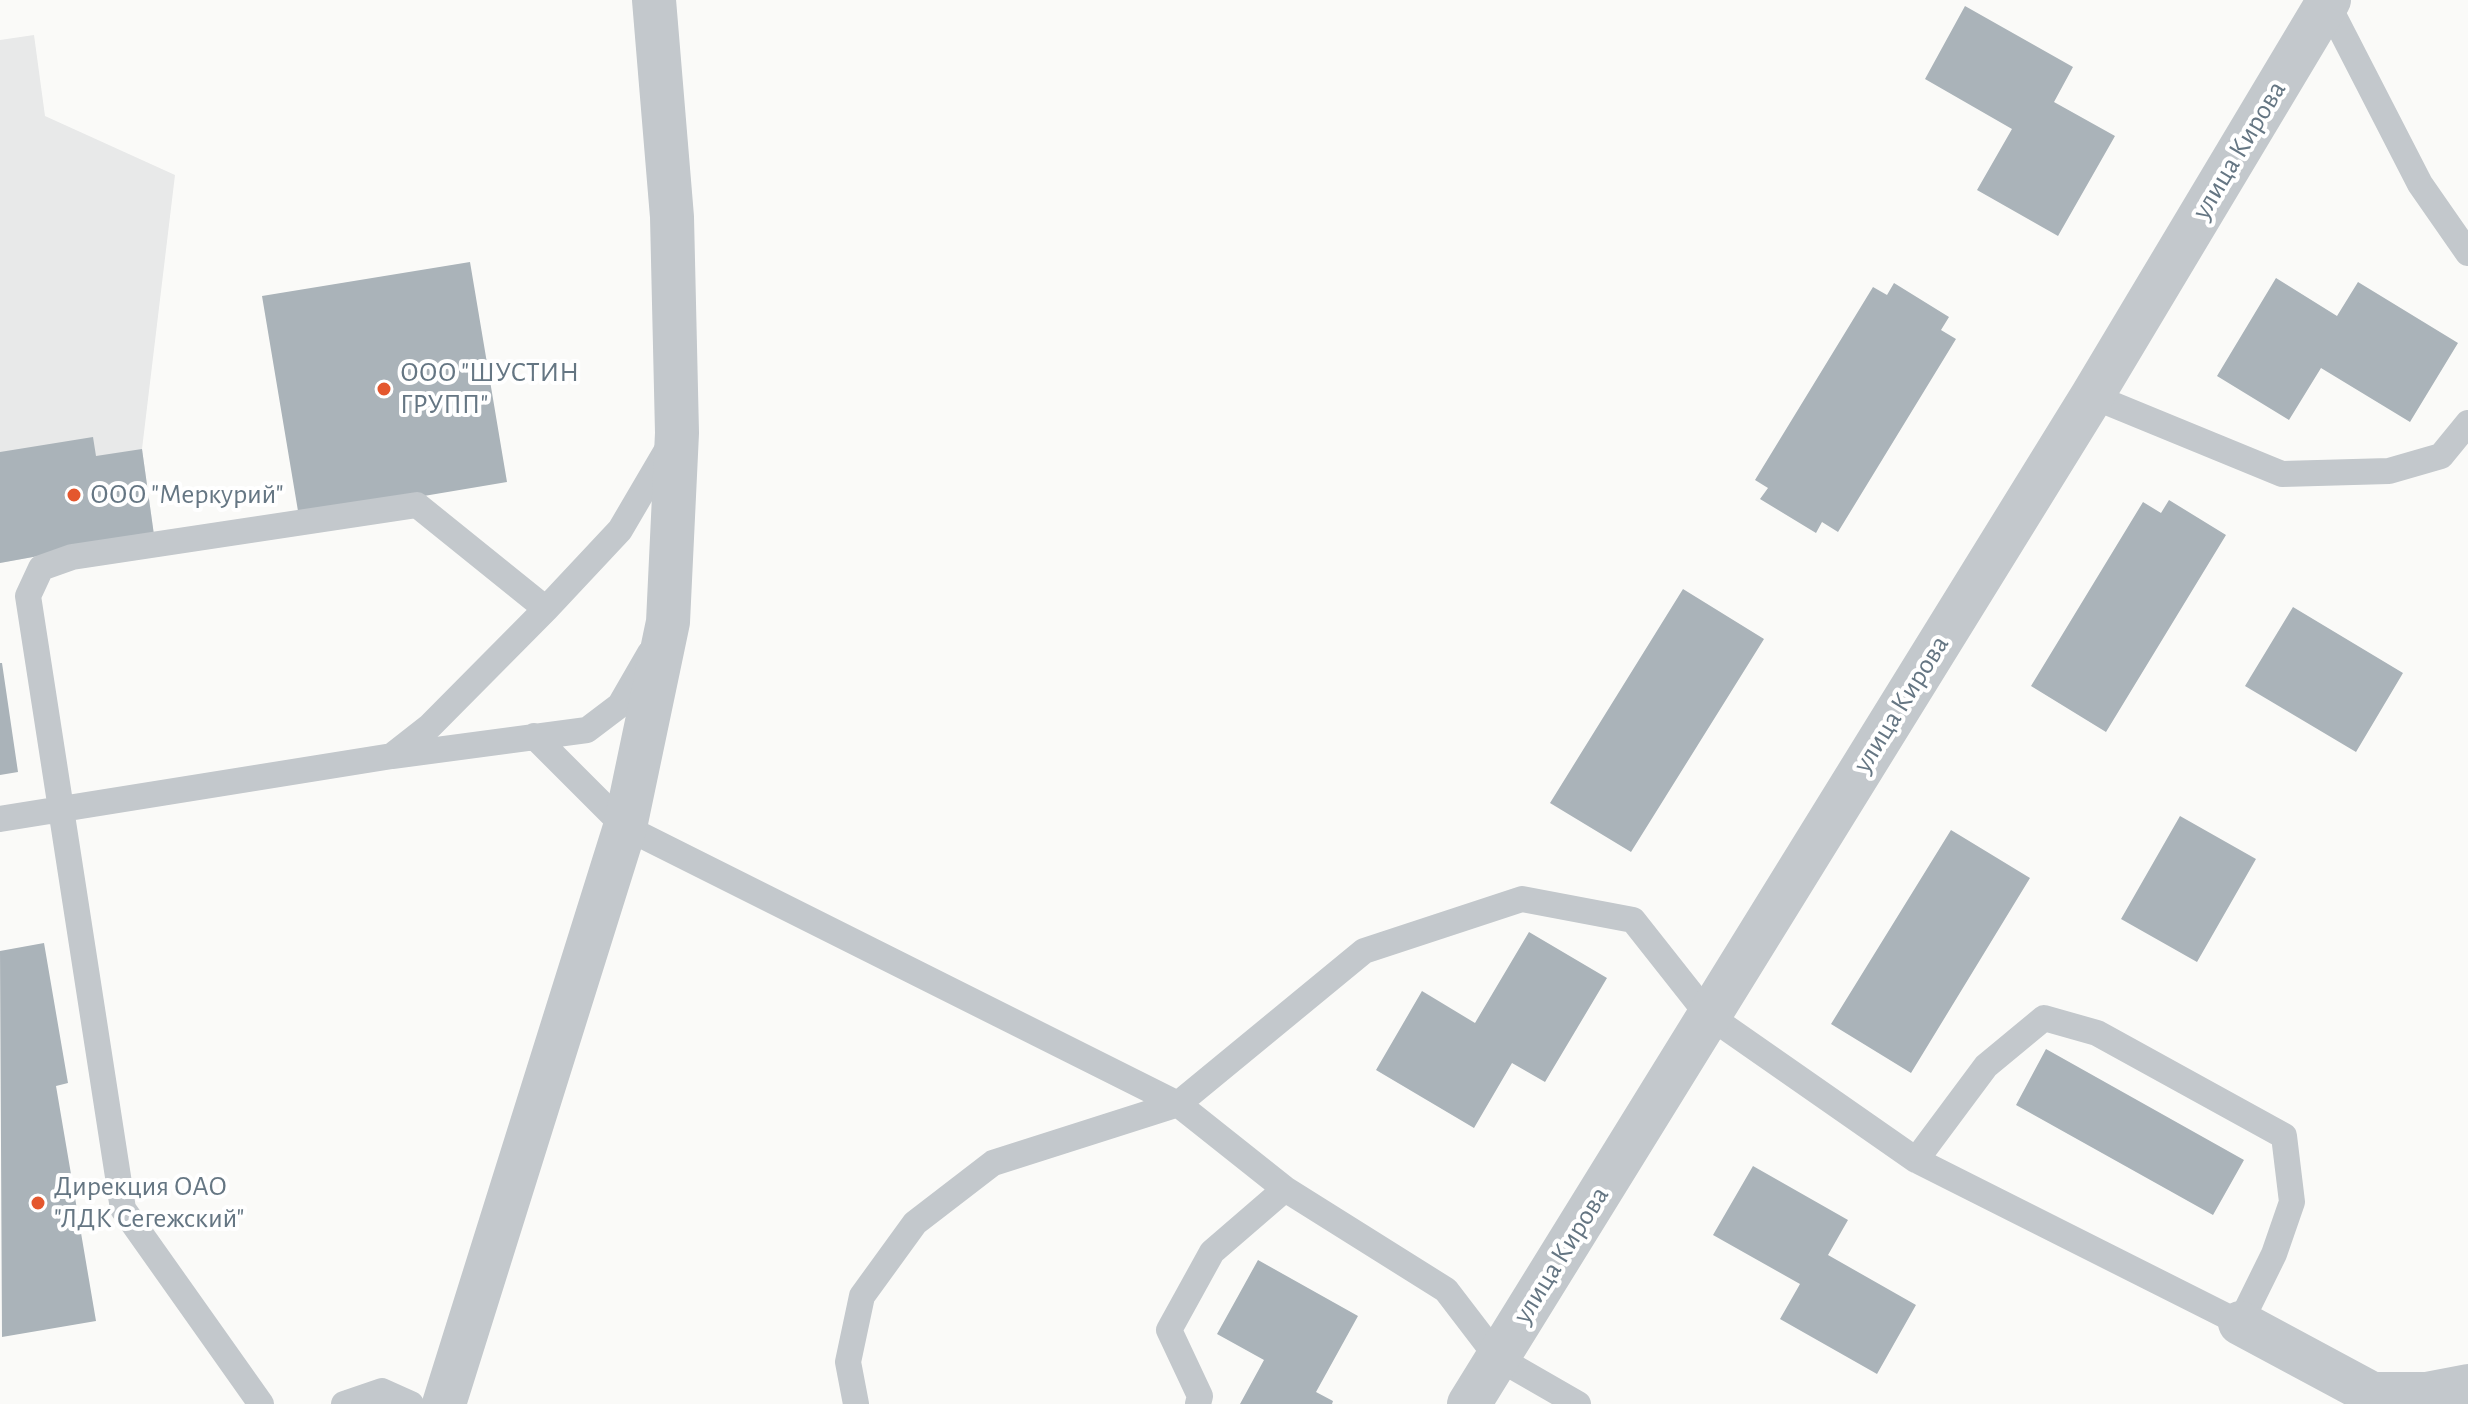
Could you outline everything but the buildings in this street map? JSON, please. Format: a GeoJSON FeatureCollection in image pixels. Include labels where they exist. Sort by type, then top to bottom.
{"type":"FeatureCollection","features":[{"type":"Feature","properties":{"kind":"street"},"geometry":{"type":"LineString","coordinates":[[444,1404],[625,827],[668,622],[677,433],[672,217],[654,0]]}},
{"type":"Feature","properties":{"kind":"street","name":"улица Кирова"},"geometry":{"type":"LineString","coordinates":[[1469,1404],[2092,396],[2328,2]]}},
{"type":"Feature","properties":{"kind":"street"},"geometry":{"type":"LineString","coordinates":[[2240,1323],[2372,1394],[2426,1394],[2468,1386]]}},
{"type":"Feature","properties":{"kind":"lane"},"geometry":{"type":"LineString","coordinates":[[2328,2],[2420,184],[2468,253]]}},
{"type":"Feature","properties":{"kind":"lane"},"geometry":{"type":"LineString","coordinates":[[2092,396],[2282,474],[2389,471],[2441,456],[2468,423]]}},
{"type":"Feature","properties":{"kind":"lane"},"geometry":{"type":"LineString","coordinates":[[392,756],[430,726],[620,530],[677,433]]}},
{"type":"Feature","properties":{"kind":"lane"},"geometry":{"type":"LineString","coordinates":[[261,1404],[123,1209],[28,596],[41,568],[72,557],[417,505],[546,609]]}},
{"type":"Feature","properties":{"kind":"lane"},"geometry":{"type":"LineString","coordinates":[[0,819],[392,756],[587,730],[620,705],[668,622]]}},
{"type":"Feature","properties":{"kind":"lane"},"geometry":{"type":"LineString","coordinates":[[534,736],[625,827],[1178,1104],[1285,1189],[1446,1290],[1498,1358],[1578,1404]]}},
{"type":"Feature","properties":{"kind":"lane"},"geometry":{"type":"LineString","coordinates":[[856,1404],[848,1362],[862,1296],[915,1223],[993,1163],[1178,1104],[1364,951],[1522,899],[1633,920],[1708,1015],[1916,1160],[2240,1323],[2274,1254],[2292,1202],[2284,1136],[2097,1033],[2044,1018],[1986,1066],[1916,1160]]}},
{"type":"Feature","properties":{"kind":"lane"},"geometry":{"type":"LineString","coordinates":[[1198,1404],[1200,1396],[1169,1330],[1212,1252],[1285,1189]]}},
{"type":"Feature","properties":{"kind":"lane"},"geometry":{"type":"LineString","coordinates":[[344,1404],[382,1391],[411,1404]]}},
{"type":"Feature","properties":{"kind":"shaded area"},"geometry":{"type":"Polygon","coordinates":[[[34,35],[45,116],[175,175],[142,449],[154,535],[0,563],[0,40],[34,35]]]}},
{"type":"Feature","properties":{"kind":"place","name":"ООО \"ШУСТИН ГРУПП\""},"geometry":{"type":"Point","coordinates":[384,389]}},
{"type":"Feature","properties":{"kind":"place","name":"ООО \"Меркурий\""},"geometry":{"type":"Point","coordinates":[74,495]}},
{"type":"Feature","properties":{"kind":"place","name":"Дирекция ОАО \"ЛДК Сегежский\""},"geometry":{"type":"Point","coordinates":[38,1203]}}]}
